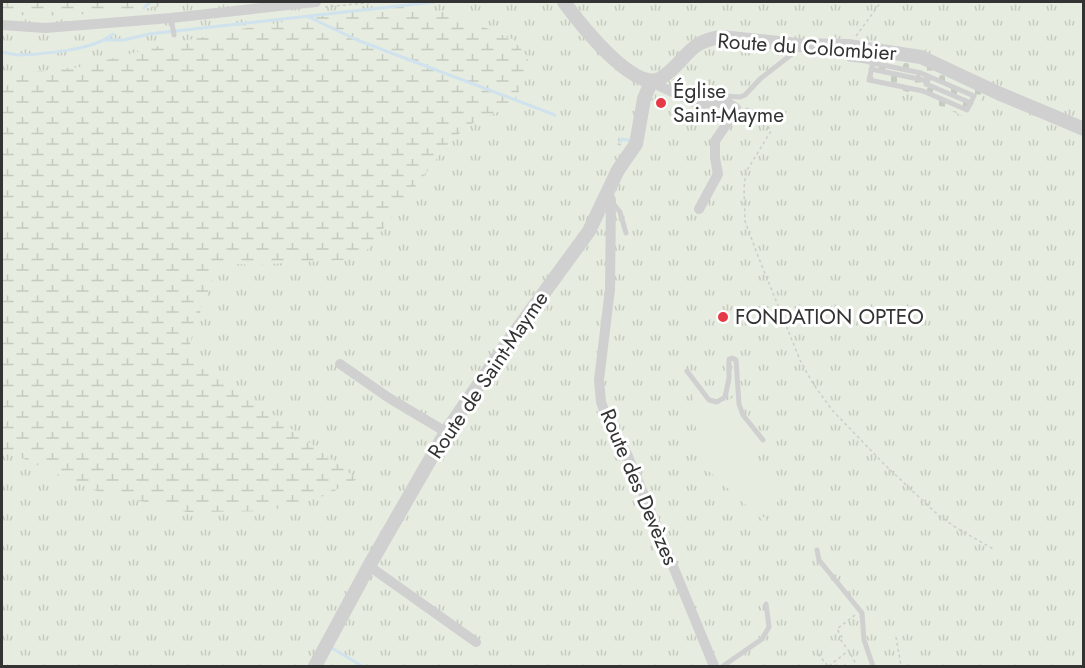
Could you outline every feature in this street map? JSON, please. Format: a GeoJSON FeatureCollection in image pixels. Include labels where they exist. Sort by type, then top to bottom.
{"type":"FeatureCollection","features":[{"type":"Feature","properties":{"kind":"street"},"geometry":{"type":"LineString","coordinates":[[2,25],[45,28],[198,18],[316,2]]}},
{"type":"Feature","properties":{"kind":"street"},"geometry":{"type":"LineString","coordinates":[[564,2],[578,21],[625,69],[696,109],[711,102],[729,103],[736,108],[715,141],[718,174],[699,209]]}},
{"type":"Feature","properties":{"kind":"street","name":"Route du Colombier"},"geometry":{"type":"LineString","coordinates":[[651,82],[660,80],[699,43],[711,39],[722,37],[798,45],[848,46],[921,57],[1083,129]]}},
{"type":"Feature","properties":{"kind":"street","name":"Route de Saint-Mayme"},"geometry":{"type":"LineString","coordinates":[[315,666],[446,432],[589,231],[610,197],[618,170],[636,144],[642,127],[644,99],[651,82]]}},
{"type":"Feature","properties":{"kind":"street","name":"Route des Devèzes"},"geometry":{"type":"LineString","coordinates":[[610,197],[610,289],[599,380],[602,402],[609,424],[627,454],[714,666]]}},
{"type":"Feature","properties":{"kind":"street"},"geometry":{"type":"LineString","coordinates":[[340,364],[389,398],[446,432]]}},
{"type":"Feature","properties":{"kind":"street"},"geometry":{"type":"LineString","coordinates":[[369,566],[477,642]]}},
{"type":"Feature","properties":{"kind":"lane"},"geometry":{"type":"LineString","coordinates":[[171,18],[174,35]]}},
{"type":"Feature","properties":{"kind":"lane"},"geometry":{"type":"LineString","coordinates":[[711,102],[724,96],[741,97],[796,51],[798,45]]}},
{"type":"Feature","properties":{"kind":"lane"},"geometry":{"type":"LineString","coordinates":[[848,46],[849,59],[866,61],[872,66],[928,80],[971,103],[968,111],[923,91],[869,80],[872,66]]}},
{"type":"Feature","properties":{"kind":"lane"},"geometry":{"type":"LineString","coordinates":[[923,91],[928,80]]}},
{"type":"Feature","properties":{"kind":"lane"},"geometry":{"type":"LineString","coordinates":[[610,197],[620,212],[626,233]]}},
{"type":"Feature","properties":{"kind":"lane"},"geometry":{"type":"LineString","coordinates":[[687,371],[709,400],[717,402],[725,397],[729,378],[729,359],[736,360],[739,404],[743,415],[763,440]]}},
{"type":"Feature","properties":{"kind":"lane"},"geometry":{"type":"LineString","coordinates":[[817,550],[819,560],[862,613],[864,640],[873,666]]}},
{"type":"Feature","properties":{"kind":"lane"},"geometry":{"type":"LineString","coordinates":[[723,666],[762,639],[769,627],[766,604]]}},
{"type":"Feature","properties":{"kind":"path"},"geometry":{"type":"LineString","coordinates":[[848,46],[881,2]]}},
{"type":"Feature","properties":{"kind":"path"},"geometry":{"type":"LineString","coordinates":[[736,108],[758,112],[771,131],[747,171],[744,188],[746,221],[796,351],[812,382],[832,410],[937,514],[995,550]]}},
{"type":"Feature","properties":{"kind":"path"},"geometry":{"type":"LineString","coordinates":[[702,119],[712,120]]}},
{"type":"Feature","properties":{"kind":"path"},"geometry":{"type":"LineString","coordinates":[[619,138],[618,144],[624,147]]}},
{"type":"Feature","properties":{"kind":"path"},"geometry":{"type":"LineString","coordinates":[[857,666],[840,639],[842,637],[837,629],[860,611]]}},
{"type":"Feature","properties":{"kind":"path"},"geometry":{"type":"LineString","coordinates":[[896,637],[901,666]]}},
{"type":"Feature","properties":{"kind":"path"},"geometry":{"type":"LineString","coordinates":[[818,654],[829,666],[849,651]]}},
{"type":"Feature","properties":{"kind":"green space"},"geometry":{"type":"Polygon","coordinates":[[[2,2],[1083,2],[1083,666],[2,666],[2,2]]]}},
{"type":"Feature","properties":{"kind":"green space"},"geometry":{"type":"Polygon","coordinates":[[[2,2],[200,2],[52,16],[2,14],[2,2]]]}},
{"type":"Feature","properties":{"kind":"green space"},"geometry":{"type":"Polygon","coordinates":[[[399,5],[454,14],[512,39],[528,57],[528,75],[511,106],[473,123],[451,140],[360,259],[250,265],[219,262],[193,331],[189,350],[357,479],[324,496],[269,511],[187,512],[93,490],[2,449],[2,75],[80,67],[159,46],[241,29],[399,5]]]}},
{"type":"Feature","properties":{"kind":"green space"},"geometry":{"type":"Polygon","coordinates":[[[868,53],[926,65],[985,92],[970,119],[908,92],[860,80],[868,53]]]}},
{"type":"Feature","properties":{"kind":"green space"},"geometry":{"type":"Polygon","coordinates":[[[717,113],[726,116],[692,155],[687,150],[717,113]]]}},
{"type":"Feature","properties":{"kind":"green space"},"geometry":{"type":"Polygon","coordinates":[[[691,383],[709,403],[718,405],[734,397],[742,417],[756,436],[750,462],[780,497],[771,513],[762,505],[757,512],[767,520],[764,521],[702,465],[691,383]]]}},
{"type":"Feature","properties":{"kind":"waterway"},"geometry":{"type":"LineString","coordinates":[[144,8],[150,2]]}},
{"type":"Feature","properties":{"kind":"waterway"},"geometry":{"type":"LineString","coordinates":[[106,40],[124,40],[149,34],[434,2]]}},
{"type":"Feature","properties":{"kind":"waterway"},"geometry":{"type":"LineString","coordinates":[[309,17],[357,40],[555,115]]}},
{"type":"Feature","properties":{"kind":"waterway"},"geometry":{"type":"LineString","coordinates":[[2,52],[20,55],[69,50],[94,44],[113,34]]}},
{"type":"Feature","properties":{"kind":"waterway"},"geometry":{"type":"LineString","coordinates":[[620,142],[622,139],[632,141]]}},
{"type":"Feature","properties":{"kind":"waterway"},"geometry":{"type":"LineString","coordinates":[[330,647],[362,666]]}},
{"type":"Feature","properties":{"kind":"place","name":"Église Saint-Mayme"},"geometry":{"type":"Point","coordinates":[661,103]}},
{"type":"Feature","properties":{"kind":"place","name":"FONDATION OPTEO"},"geometry":{"type":"Point","coordinates":[723,317]}}]}
